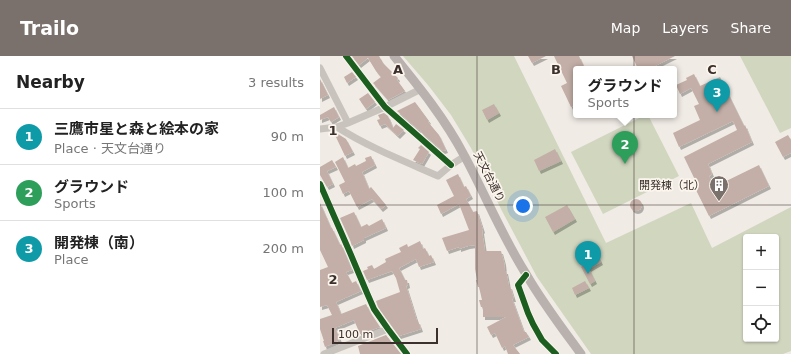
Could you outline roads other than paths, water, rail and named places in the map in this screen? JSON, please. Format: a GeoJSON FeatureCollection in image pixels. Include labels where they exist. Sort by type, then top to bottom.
{"type":"FeatureCollection","features":[{"type":"Feature","properties":{"kind":"main road","name":"天文台通り"},"geometry":{"type":"LineString","coordinates":[[394,56],[442,118],[464,156],[526,275],[581,354]]}},
{"type":"Feature","properties":{"kind":"street"},"geometry":{"type":"LineString","coordinates":[[346,56],[386,107],[451,165]]}},
{"type":"Feature","properties":{"kind":"street"},"geometry":{"type":"LineString","coordinates":[[320,68],[348,123]]}},
{"type":"Feature","properties":{"kind":"street"},"geometry":{"type":"LineString","coordinates":[[320,129],[337,127],[348,123],[386,107],[421,89]]}},
{"type":"Feature","properties":{"kind":"street"},"geometry":{"type":"LineString","coordinates":[[337,127],[374,147],[438,176],[464,156]]}},
{"type":"Feature","properties":{"kind":"street"},"geometry":{"type":"LineString","coordinates":[[320,184],[374,309],[407,354]]}},
{"type":"Feature","properties":{"kind":"street"},"geometry":{"type":"LineString","coordinates":[[526,275],[518,284],[528,313],[542,340],[556,354]]}},
{"type":"Feature","properties":{"kind":"street"},"geometry":{"type":"LineString","coordinates":[[324,354],[388,329]]}},
{"type":"Feature","properties":{"kind":"place","name":"開発棟（南）"},"geometry":{"type":"Point","coordinates":[717,112]}},
{"type":"Feature","properties":{"kind":"place","name":"グラウンド"},"geometry":{"type":"Point","coordinates":[625,164]}},
{"type":"Feature","properties":{"kind":"place","name":"開発棟（北）"},"geometry":{"type":"Point","coordinates":[719,202]}},
{"type":"Feature","properties":{"kind":"place","name":"三鷹市星と森と絵本の家"},"geometry":{"type":"Point","coordinates":[588,274]}}]}
